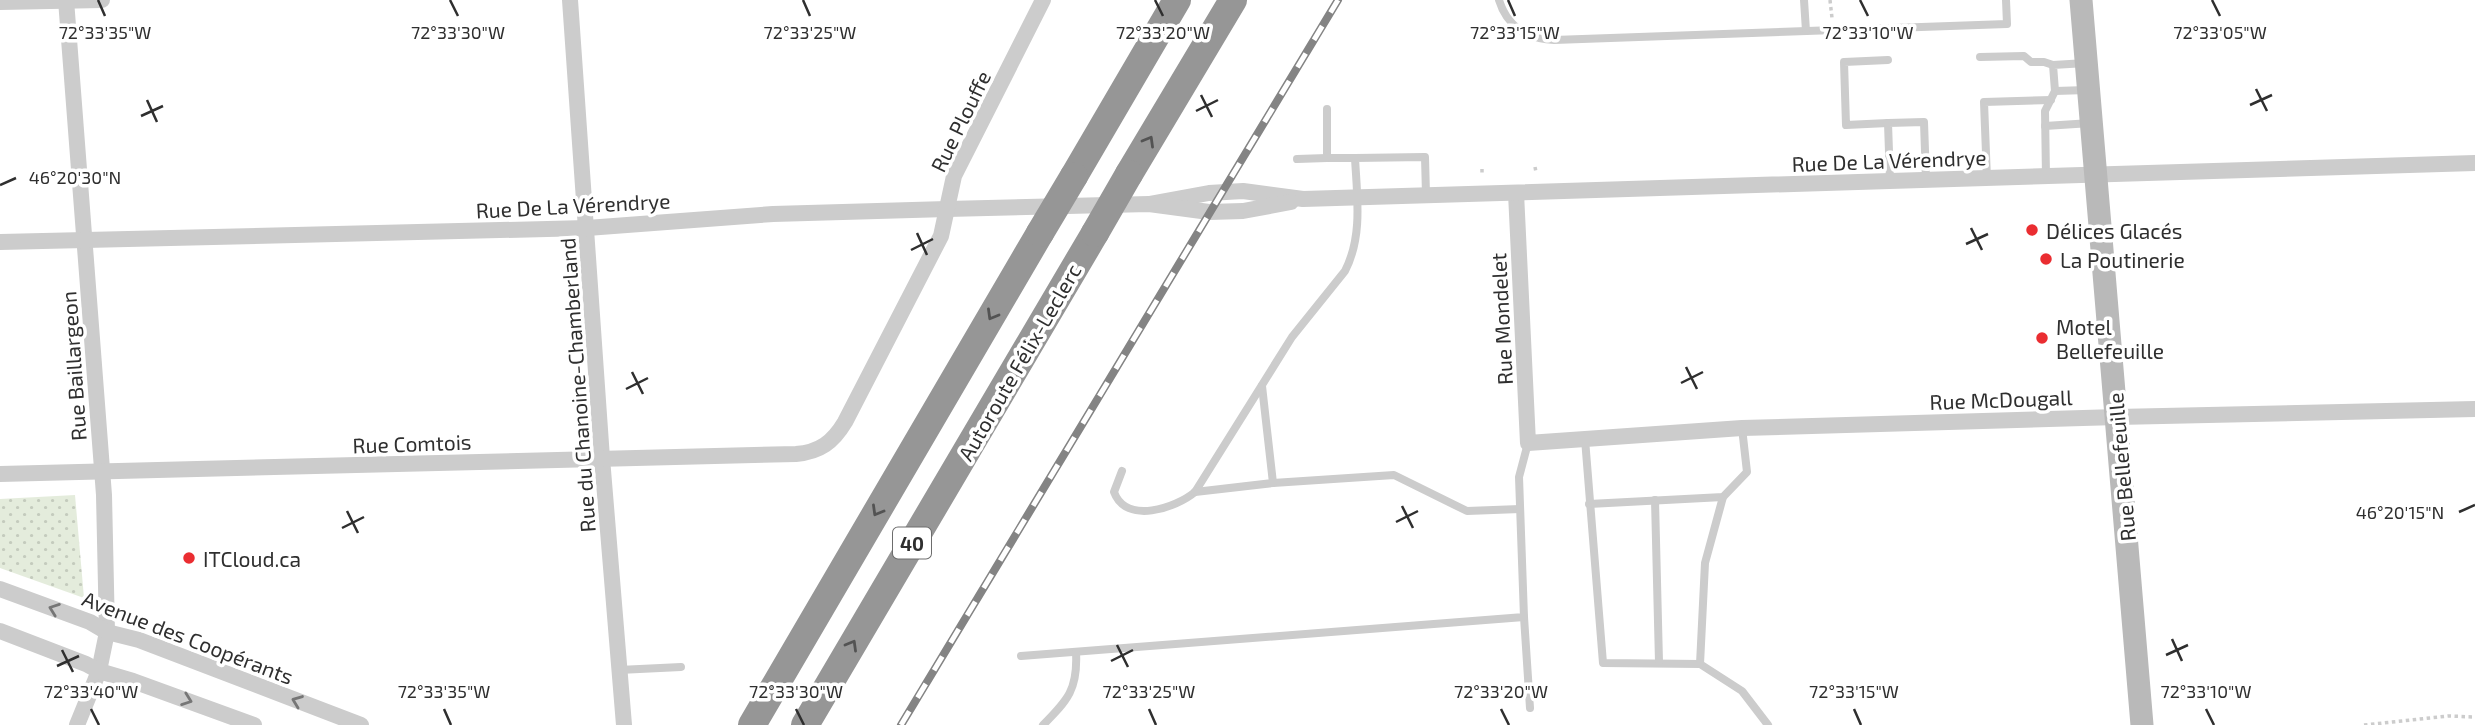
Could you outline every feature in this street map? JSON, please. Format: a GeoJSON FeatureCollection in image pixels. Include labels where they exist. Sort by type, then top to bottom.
{"type":"FeatureCollection","features":[{"type":"Feature","properties":{"kind":"highway"},"geometry":{"type":"LineString","coordinates":[[1074,176],[1158,0]]}},
{"type":"Feature","properties":{"kind":"highway","name":"40"},"geometry":{"type":"LineString","coordinates":[[752,725],[1177,0]]}},
{"type":"Feature","properties":{"kind":"highway","name":"Autoroute Félix-Leclerc"},"geometry":{"type":"LineString","coordinates":[[805,725],[1233,0]]}},
{"type":"Feature","properties":{"kind":"highway"},"geometry":{"type":"LineString","coordinates":[[1193,68],[1246,0]]}},
{"type":"Feature","properties":{"kind":"main road","name":"Rue Bellefeuille"},"geometry":{"type":"LineString","coordinates":[[2081,0],[2142,725]]}},
{"type":"Feature","properties":{"kind":"street"},"geometry":{"type":"LineString","coordinates":[[0,2],[102,0]]}},
{"type":"Feature","properties":{"kind":"street","name":"Rue du Chanoine-Chamberland"},"geometry":{"type":"LineString","coordinates":[[570,0],[602,458],[624,725]]}},
{"type":"Feature","properties":{"kind":"street","name":"Rue Plouffe"},"geometry":{"type":"LineString","coordinates":[[824,446],[835,437],[845,422],[941,236],[954,176],[1043,0]]}},
{"type":"Feature","properties":{"kind":"street","name":"Rue Baillargeon"},"geometry":{"type":"LineString","coordinates":[[66,1],[102,472],[107,632],[99,671],[78,725]]}},
{"type":"Feature","properties":{"kind":"street","name":"Rue De La Vérendrye"},"geometry":{"type":"LineString","coordinates":[[0,242],[587,228],[773,214],[1149,204],[1209,192],[1242,191],[1303,199],[1357,198],[2475,163]]}},
{"type":"Feature","properties":{"kind":"street","name":"Rue Mondelet"},"geometry":{"type":"LineString","coordinates":[[1516,193],[1528,443]]}},
{"type":"Feature","properties":{"kind":"street","name":"Rue McDougall"},"geometry":{"type":"LineString","coordinates":[[1528,443],[1742,428],[2475,410]]}},
{"type":"Feature","properties":{"kind":"street","name":"Rue Comtois"},"geometry":{"type":"LineString","coordinates":[[0,474],[800,454],[824,446]]}},
{"type":"Feature","properties":{"kind":"street","name":"Avenue des Coopérants"},"geometry":{"type":"LineString","coordinates":[[0,589],[90,622],[107,632],[139,640],[361,725]]}},
{"type":"Feature","properties":{"kind":"street"},"geometry":{"type":"LineString","coordinates":[[0,632],[99,671],[254,725]]}},
{"type":"Feature","properties":{"kind":"lane"},"geometry":{"type":"LineString","coordinates":[[1499,0],[1507,18],[1517,29],[1544,40],[2007,24],[2006,0]]}},
{"type":"Feature","properties":{"kind":"lane"},"geometry":{"type":"LineString","coordinates":[[1804,0],[1806,31]]}},
{"type":"Feature","properties":{"kind":"lane"},"geometry":{"type":"LineString","coordinates":[[1980,57],[2024,56],[2031,62],[2053,65],[2086,63]]}},
{"type":"Feature","properties":{"kind":"lane"},"geometry":{"type":"LineString","coordinates":[[1888,60],[1844,62],[1846,125],[1924,122],[1926,180]]}},
{"type":"Feature","properties":{"kind":"lane"},"geometry":{"type":"LineString","coordinates":[[2046,177],[2045,110],[2053,96],[2053,65]]}},
{"type":"Feature","properties":{"kind":"lane"},"geometry":{"type":"LineString","coordinates":[[1987,179],[1983,98],[2053,96],[2089,89]]}},
{"type":"Feature","properties":{"kind":"lane"},"geometry":{"type":"LineString","coordinates":[[1327,109],[1327,158]]}},
{"type":"Feature","properties":{"kind":"lane"},"geometry":{"type":"LineString","coordinates":[[1888,123],[1889,181]]}},
{"type":"Feature","properties":{"kind":"lane"},"geometry":{"type":"LineString","coordinates":[[2045,126],[2092,123]]}},
{"type":"Feature","properties":{"kind":"lane"},"geometry":{"type":"LineString","coordinates":[[1297,159],[1425,157],[1426,195]]}},
{"type":"Feature","properties":{"kind":"lane"},"geometry":{"type":"LineString","coordinates":[[1122,471],[1114,492],[1120,503],[1129,508],[1157,510],[1179,503],[1195,492],[1292,337],[1345,271],[1357,239],[1355,158]]}},
{"type":"Feature","properties":{"kind":"lane"},"geometry":{"type":"LineString","coordinates":[[1262,385],[1273,483]]}},
{"type":"Feature","properties":{"kind":"lane"},"geometry":{"type":"LineString","coordinates":[[1700,664],[1704,563],[1723,497],[1747,472],[1742,428]]}},
{"type":"Feature","properties":{"kind":"lane"},"geometry":{"type":"LineString","coordinates":[[1586,439],[1603,663],[1700,664],[1742,691],[1768,725]]}},
{"type":"Feature","properties":{"kind":"lane"},"geometry":{"type":"LineString","coordinates":[[1528,443],[1519,477],[1530,708]]}},
{"type":"Feature","properties":{"kind":"lane"},"geometry":{"type":"LineString","coordinates":[[1195,492],[1273,483],[1394,475],[1467,511],[1520,509]]}},
{"type":"Feature","properties":{"kind":"lane"},"geometry":{"type":"LineString","coordinates":[[1589,504],[1723,497]]}},
{"type":"Feature","properties":{"kind":"lane"},"geometry":{"type":"LineString","coordinates":[[1655,500],[1659,662]]}},
{"type":"Feature","properties":{"kind":"lane"},"geometry":{"type":"LineString","coordinates":[[1021,656],[1524,617]]}},
{"type":"Feature","properties":{"kind":"lane"},"geometry":{"type":"LineString","coordinates":[[1043,725],[1069,697],[1075,683],[1076,652]]}},
{"type":"Feature","properties":{"kind":"lane"},"geometry":{"type":"LineString","coordinates":[[620,670],[681,667]]}},
{"type":"Feature","properties":{"kind":"path"},"geometry":{"type":"LineString","coordinates":[[1830,0],[1832,19]]}},
{"type":"Feature","properties":{"kind":"path"},"geometry":{"type":"LineString","coordinates":[[2364,725],[2448,716],[2475,717]]}},
{"type":"Feature","properties":{"kind":"green space"},"geometry":{"type":"Polygon","coordinates":[[[75,495],[84,598],[0,568],[0,499],[75,495]]]}},
{"type":"Feature","properties":{"kind":"railway"},"geometry":{"type":"LineString","coordinates":[[901,725],[1338,0]]}},
{"type":"Feature","properties":{"kind":"place","name":"Délices Glacés"},"geometry":{"type":"Point","coordinates":[2032,230]}},
{"type":"Feature","properties":{"kind":"place","name":"La Poutinerie"},"geometry":{"type":"Point","coordinates":[2046,259]}},
{"type":"Feature","properties":{"kind":"place","name":"Motel Bellefeuille"},"geometry":{"type":"Point","coordinates":[2042,338]}},
{"type":"Feature","properties":{"kind":"place","name":"ITCloud.ca"},"geometry":{"type":"Point","coordinates":[189,558]}}]}
